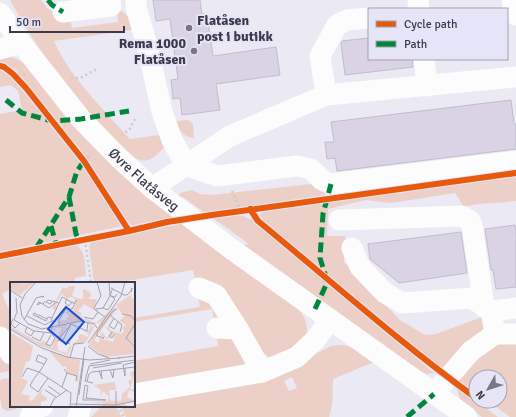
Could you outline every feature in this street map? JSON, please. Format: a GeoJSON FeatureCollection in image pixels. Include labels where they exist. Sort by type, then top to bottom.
{"type":"FeatureCollection","features":[{"type":"Feature","properties":{"kind":"street"},"geometry":{"type":"LineString","coordinates":[[512,0],[514,13],[516,15]]}},
{"type":"Feature","properties":{"kind":"street"},"geometry":{"type":"LineString","coordinates":[[63,12],[111,3],[136,3],[162,112],[172,140],[186,165],[217,176],[297,166],[311,169],[322,180],[331,184],[516,161]]}},
{"type":"Feature","properties":{"kind":"street","name":"Øvre Flatåsveg"},"geometry":{"type":"LineString","coordinates":[[1,16],[82,119],[118,157],[160,194],[230,248],[467,417]]}},
{"type":"Feature","properties":{"kind":"street"},"geometry":{"type":"LineString","coordinates":[[326,95],[320,56],[323,50],[338,25],[347,20],[368,18]]}},
{"type":"Feature","properties":{"kind":"street"},"geometry":{"type":"LineString","coordinates":[[0,49],[21,43]]}},
{"type":"Feature","properties":{"kind":"street"},"geometry":{"type":"LineString","coordinates":[[424,60],[427,86]]}},
{"type":"Feature","properties":{"kind":"street"},"geometry":{"type":"LineString","coordinates":[[160,194],[186,165],[230,136],[326,95],[516,77]]}},
{"type":"Feature","properties":{"kind":"street"},"geometry":{"type":"LineString","coordinates":[[339,220],[462,216],[470,220],[488,309],[495,334]]}},
{"type":"Feature","properties":{"kind":"street"},"geometry":{"type":"LineString","coordinates":[[352,248],[360,267],[385,293],[402,303],[472,298],[488,309],[516,308]]}},
{"type":"Feature","properties":{"kind":"street"},"geometry":{"type":"LineString","coordinates":[[199,288],[216,294],[238,328],[262,372]]}},
{"type":"Feature","properties":{"kind":"street"},"geometry":{"type":"LineString","coordinates":[[135,394],[262,372],[297,357],[316,339],[330,319]]}},
{"type":"Feature","properties":{"kind":"street"},"geometry":{"type":"LineString","coordinates":[[217,328],[238,328]]}},
{"type":"Feature","properties":{"kind":"street"},"geometry":{"type":"LineString","coordinates":[[434,394],[471,351],[495,334],[516,334]]}},
{"type":"Feature","properties":{"kind":"street"},"geometry":{"type":"LineString","coordinates":[[0,337],[10,352]]}},
{"type":"Feature","properties":{"kind":"street"},"geometry":{"type":"LineString","coordinates":[[78,417],[81,407]]}},
{"type":"Feature","properties":{"kind":"path"},"geometry":{"type":"LineString","coordinates":[[9,70],[22,83]]}},
{"type":"Feature","properties":{"kind":"path"},"geometry":{"type":"LineString","coordinates":[[79,155],[88,166]]}},
{"type":"Feature","properties":{"kind":"path"},"geometry":{"type":"LineString","coordinates":[[234,212],[246,210]]}},
{"type":"Feature","properties":{"kind":"path"},"geometry":{"type":"LineString","coordinates":[[91,282],[82,240],[92,238]]}},
{"type":"Feature","properties":{"kind":"path"},"geometry":{"type":"LineString","coordinates":[[118,407],[124,417]]}},
{"type":"Feature","properties":{"kind":"shaded area"},"geometry":{"type":"Polygon","coordinates":[[[10,0],[41,0],[48,9],[70,17],[72,28],[118,22],[117,12],[119,10],[127,15],[130,20],[132,30],[54,41],[78,80],[130,139],[159,135],[165,146],[151,159],[144,161],[136,159],[128,154],[69,89],[20,19],[10,0]]]}},
{"type":"Feature","properties":{"kind":"shaded area"},"geometry":{"type":"Polygon","coordinates":[[[0,56],[4,56],[11,57],[28,66],[296,305],[302,313],[307,327],[306,336],[303,341],[276,359],[269,357],[263,352],[220,287],[210,281],[195,279],[193,270],[120,282],[94,282],[89,246],[92,242],[176,225],[167,218],[133,225],[128,223],[85,156],[16,70],[0,63],[0,56]]]}},
{"type":"Feature","properties":{"kind":"shaded area"},"geometry":{"type":"Polygon","coordinates":[[[0,70],[9,74],[81,163],[122,226],[0,252],[0,114],[22,110],[18,91],[11,85],[0,87],[0,70]]]}},
{"type":"Feature","properties":{"kind":"shaded area"},"geometry":{"type":"Polygon","coordinates":[[[188,120],[193,124],[194,138],[184,135],[176,121],[188,120]]]}},
{"type":"Feature","properties":{"kind":"shaded area"},"geometry":{"type":"Polygon","coordinates":[[[516,177],[516,201],[477,204],[464,207],[455,193],[391,203],[366,200],[328,209],[327,236],[345,236],[344,262],[400,320],[425,335],[436,334],[485,316],[486,330],[442,370],[282,236],[269,227],[260,215],[264,211],[280,208],[516,177]]]}},
{"type":"Feature","properties":{"kind":"shaded area"},"geometry":{"type":"Polygon","coordinates":[[[311,184],[324,187],[325,195],[205,213],[183,197],[178,198],[180,193],[192,190],[200,194],[212,195],[311,184]]]}},
{"type":"Feature","properties":{"kind":"shaded area"},"geometry":{"type":"Polygon","coordinates":[[[235,215],[243,216],[253,221],[434,373],[427,374],[421,372],[243,245],[249,244],[213,218],[235,215]]]}},
{"type":"Feature","properties":{"kind":"shaded area"},"geometry":{"type":"Polygon","coordinates":[[[75,245],[79,247],[83,254],[86,276],[75,278],[75,282],[10,282],[10,290],[2,294],[10,313],[10,338],[0,327],[0,260],[75,245]]]}},
{"type":"Feature","properties":{"kind":"shaded area"},"geometry":{"type":"Polygon","coordinates":[[[202,294],[221,318],[214,320],[212,309],[135,322],[135,318],[200,307],[198,297],[202,294]]]}},
{"type":"Feature","properties":{"kind":"shaded area"},"geometry":{"type":"Polygon","coordinates":[[[217,336],[235,336],[247,361],[244,365],[135,386],[135,361],[218,346],[217,336]]]}},
{"type":"Feature","properties":{"kind":"shaded area"},"geometry":{"type":"Polygon","coordinates":[[[516,340],[516,417],[510,417],[499,409],[508,409],[508,369],[468,369],[468,387],[456,379],[487,347],[516,340]]]}},
{"type":"Feature","properties":{"kind":"shaded area"},"geometry":{"type":"Polygon","coordinates":[[[343,345],[353,348],[374,362],[333,379],[332,403],[329,417],[126,417],[121,407],[135,407],[135,400],[309,357],[331,346],[343,345]],[[292,377],[284,381],[289,391],[297,388],[292,377]]]}},
{"type":"Feature","properties":{"kind":"shaded area"},"geometry":{"type":"Polygon","coordinates":[[[0,349],[8,362],[10,369],[9,371],[0,373],[0,349]]]}},
{"type":"Feature","properties":{"kind":"shaded area"},"geometry":{"type":"Polygon","coordinates":[[[10,378],[10,407],[17,407],[16,409],[7,411],[2,408],[0,398],[0,381],[2,379],[10,378]]]}},
{"type":"Feature","properties":{"kind":"shaded area"},"geometry":{"type":"Polygon","coordinates":[[[456,387],[468,396],[468,406],[460,399],[456,387]]]}},
{"type":"Feature","properties":{"kind":"shaded area"},"geometry":{"type":"Polygon","coordinates":[[[116,407],[122,417],[91,417],[100,408],[116,407]]]}},
{"type":"Feature","properties":{"kind":"shaded area"},"geometry":{"type":"Polygon","coordinates":[[[472,409],[487,409],[498,417],[482,417],[472,409]]]}},
{"type":"Feature","properties":{"kind":"building"},"geometry":{"type":"Polygon","coordinates":[[[153,0],[200,0],[202,14],[207,14],[213,56],[276,47],[280,75],[216,84],[220,110],[182,115],[180,98],[173,99],[171,80],[178,79],[170,19],[156,21],[153,0]]]}},
{"type":"Feature","properties":{"kind":"building"},"geometry":{"type":"Polygon","coordinates":[[[368,38],[368,60],[412,60],[413,67],[345,75],[342,41],[368,38]]]}},
{"type":"Feature","properties":{"kind":"building"},"geometry":{"type":"Polygon","coordinates":[[[511,100],[514,124],[516,124],[516,149],[337,171],[335,158],[327,159],[325,142],[334,142],[331,122],[511,100]]]}},
{"type":"Feature","properties":{"kind":"building"},"geometry":{"type":"Polygon","coordinates":[[[515,225],[516,287],[496,289],[493,270],[491,270],[485,229],[515,225]]]}},
{"type":"Feature","properties":{"kind":"building"},"geometry":{"type":"Polygon","coordinates":[[[461,232],[467,273],[399,283],[370,259],[368,244],[461,232]]]}},
{"type":"Feature","properties":{"kind":"marked path"},"geometry":{"type":"LineString","coordinates":[[48,0],[52,5],[63,12]]}},
{"type":"Feature","properties":{"kind":"marked path"},"geometry":{"type":"LineString","coordinates":[[6,100],[22,113],[52,121],[81,119],[129,111]]}},
{"type":"Feature","properties":{"kind":"marked path"},"geometry":{"type":"LineString","coordinates":[[36,248],[69,197],[77,171],[84,161]]}},
{"type":"Feature","properties":{"kind":"marked path"},"geometry":{"type":"LineString","coordinates":[[315,309],[326,285],[326,277],[320,258],[323,214],[331,184]]}},
{"type":"Feature","properties":{"kind":"marked path"},"geometry":{"type":"LineString","coordinates":[[69,197],[76,234],[79,241]]}},
{"type":"Feature","properties":{"kind":"marked path"},"geometry":{"type":"LineString","coordinates":[[51,226],[56,244]]}},
{"type":"Feature","properties":{"kind":"marked path"},"geometry":{"type":"LineString","coordinates":[[407,417],[434,394]]}},
{"type":"Feature","properties":{"kind":"cycle path"},"geometry":{"type":"LineString","coordinates":[[0,66],[4,67],[13,74],[26,88],[84,161],[129,231]]}},
{"type":"Feature","properties":{"kind":"cycle path"},"geometry":{"type":"LineString","coordinates":[[0,256],[129,231],[167,222],[516,173]]}},
{"type":"Feature","properties":{"kind":"cycle path"},"geometry":{"type":"LineString","coordinates":[[250,209],[258,221],[420,355],[468,392]]}},
{"type":"Feature","properties":{"kind":"place","name":"Flatåsen post i butikk"},"geometry":{"type":"Point","coordinates":[189,28]}},
{"type":"Feature","properties":{"kind":"place","name":"Rema 1000 Flatåsen"},"geometry":{"type":"Point","coordinates":[194,51]}}]}
